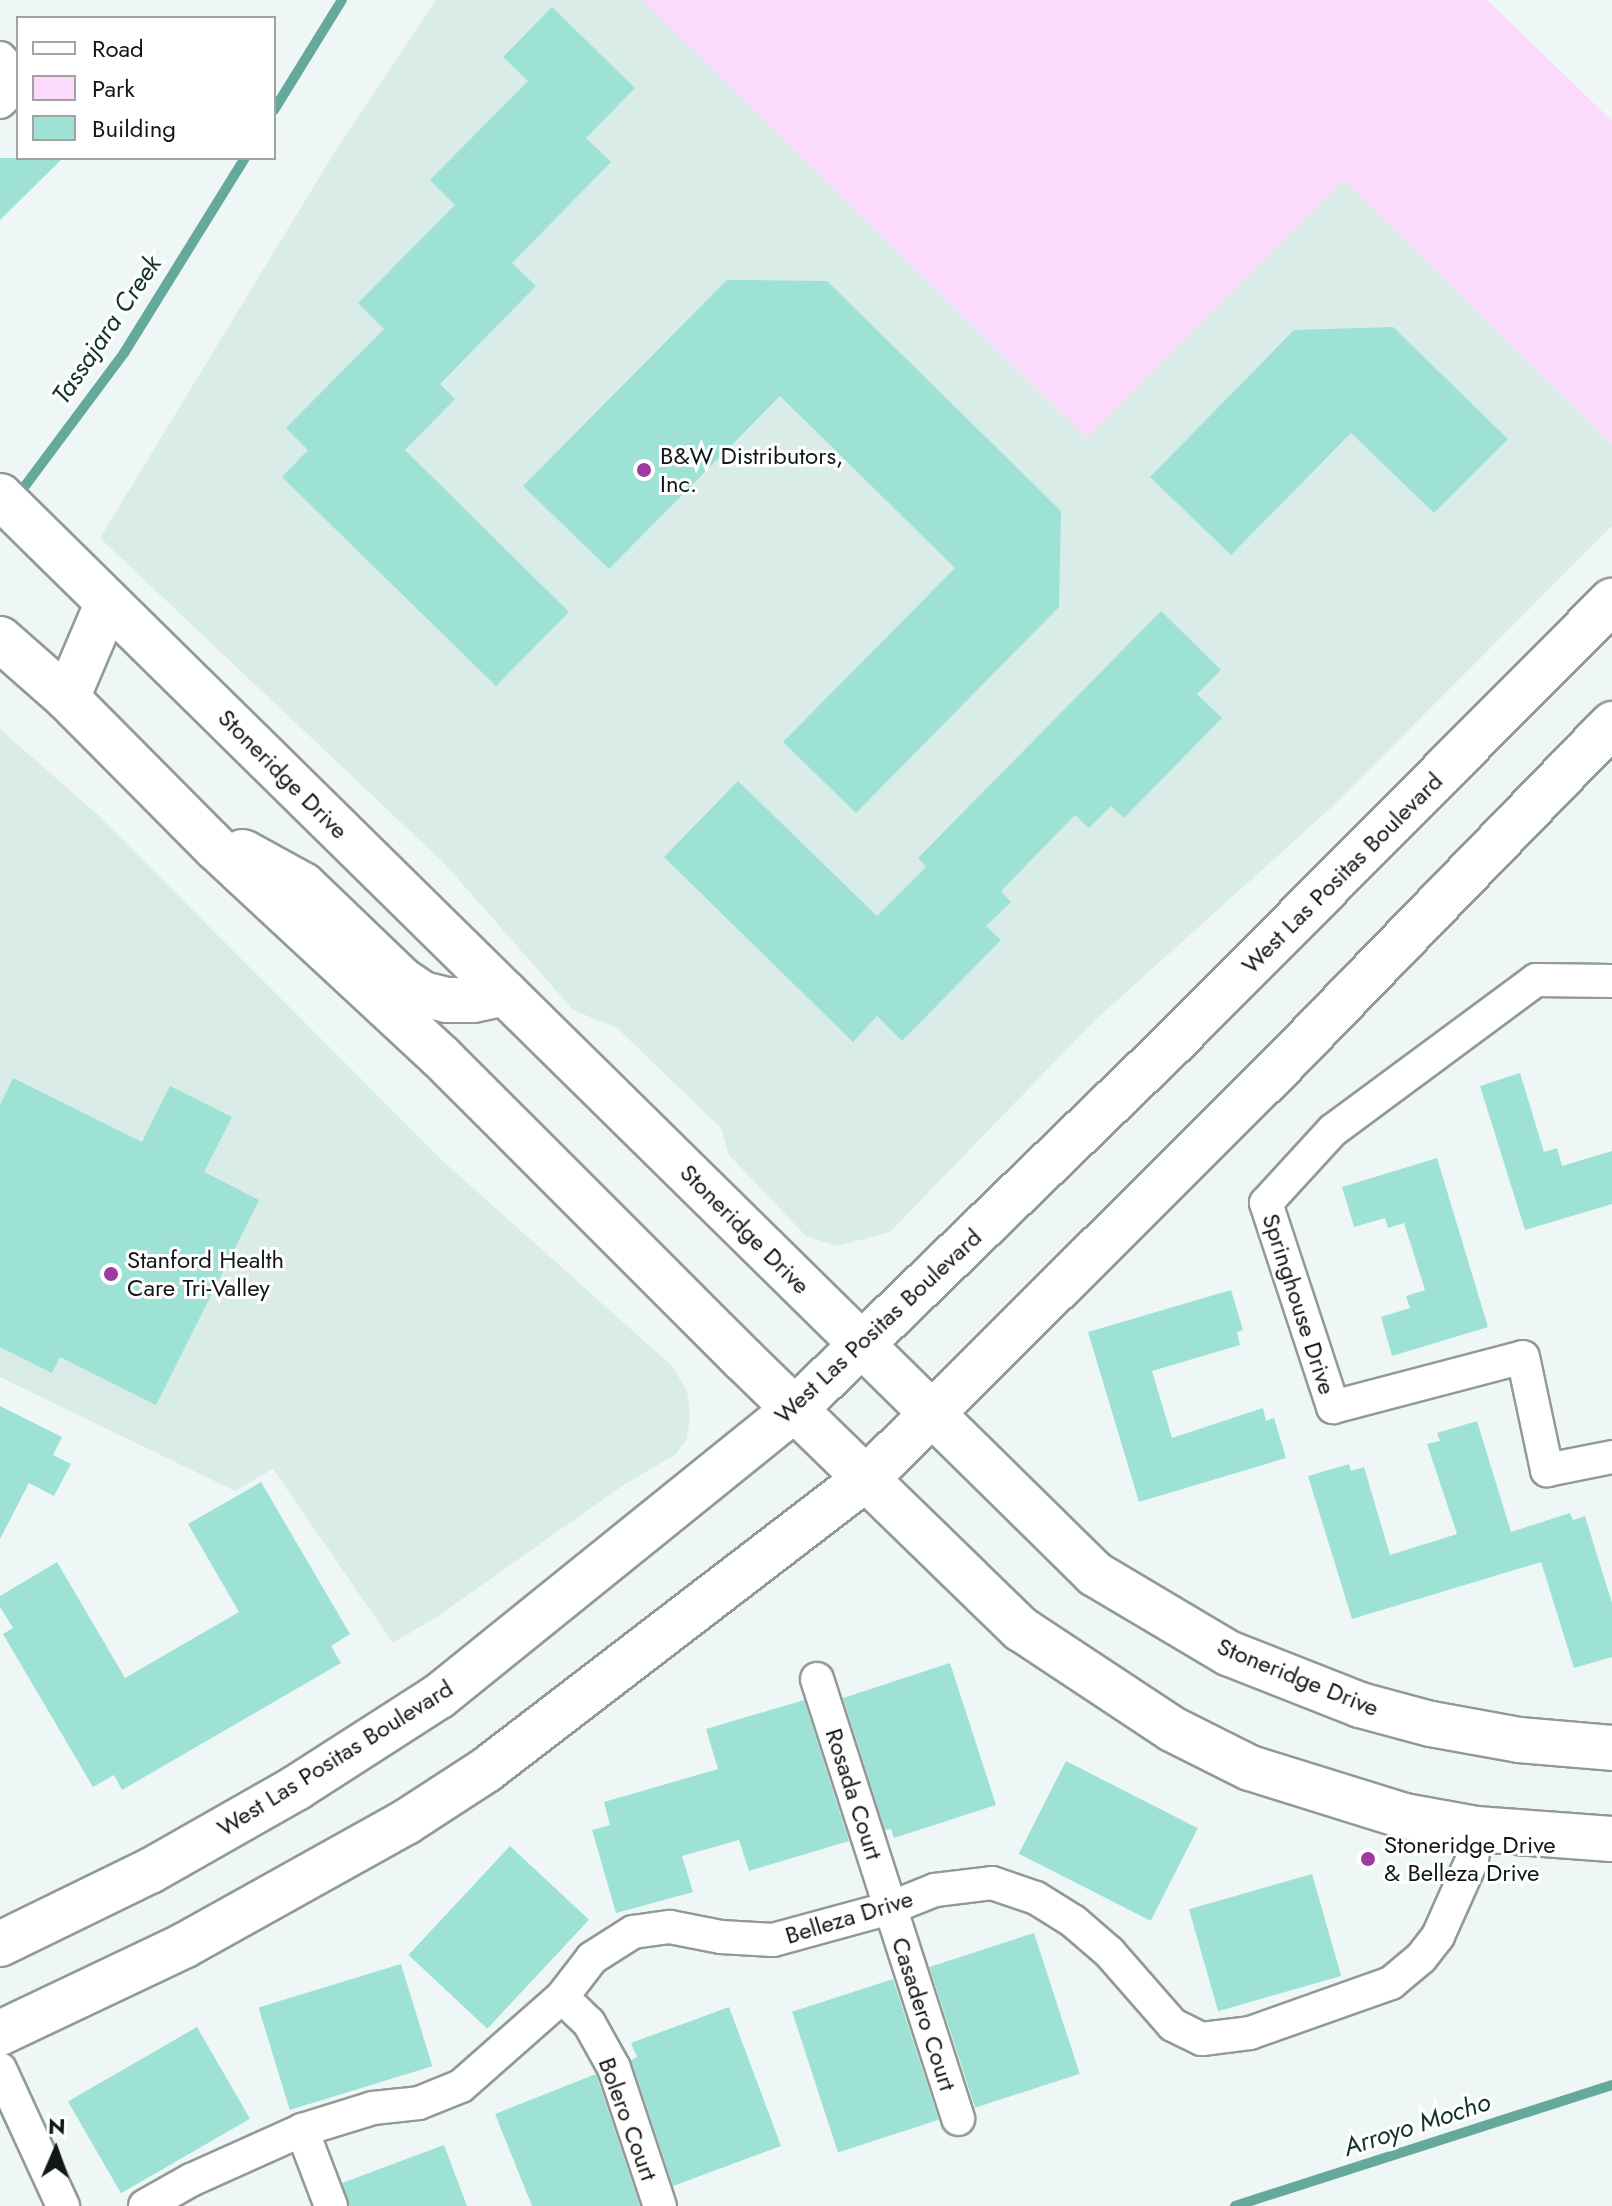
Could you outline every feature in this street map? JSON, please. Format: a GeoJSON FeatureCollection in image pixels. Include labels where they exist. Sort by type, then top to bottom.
{"type":"FeatureCollection","features":[{"type":"Feature","properties":{"kind":"main road","name":"Stoneridge Drive"},"geometry":{"type":"LineString","coordinates":[[0,496],[1095,1574],[1228,1653],[1360,1705],[1431,1724],[1519,1740],[1612,1748]]}},
{"type":"Feature","properties":{"kind":"main road","name":"West Las Positas Boulevard"},"geometry":{"type":"LineString","coordinates":[[0,1944],[163,1864],[296,1788],[438,1697],[795,1409],[1182,1033],[1612,601]]}},
{"type":"Feature","properties":{"kind":"main road"},"geometry":{"type":"LineString","coordinates":[[67,698],[108,602]]}},
{"type":"Feature","properties":{"kind":"main road"},"geometry":{"type":"LineString","coordinates":[[0,639],[67,698],[217,849],[440,1056],[1021,1629],[1172,1729],[1250,1768],[1404,1816],[1476,1829],[1612,1839]]}},
{"type":"Feature","properties":{"kind":"main road"},"geometry":{"type":"LineString","coordinates":[[0,2033],[185,1945],[419,1813],[486,1770],[867,1478],[1282,1065],[1612,724]]}},
{"type":"Feature","properties":{"kind":"main road"},"geometry":{"type":"LineString","coordinates":[[217,849],[244,852],[303,885],[402,980],[423,994],[447,1000],[473,1000],[505,993]]}},
{"type":"Feature","properties":{"kind":"street"},"geometry":{"type":"LineString","coordinates":[[0,58],[16,78]]}},
{"type":"Feature","properties":{"kind":"street"},"geometry":{"type":"LineString","coordinates":[[0,102],[16,83]]}},
{"type":"Feature","properties":{"kind":"street","name":"Springhouse Drive"},"geometry":{"type":"LineString","coordinates":[[1612,981],[1536,980],[1333,1130],[1266,1203],[1333,1407],[1523,1357],[1547,1470],[1612,1457]]}},
{"type":"Feature","properties":{"kind":"street","name":"Rosada Court"},"geometry":{"type":"LineString","coordinates":[[817,1679],[890,1908]]}},
{"type":"Feature","properties":{"kind":"street","name":"Belleza Drive"},"geometry":{"type":"LineString","coordinates":[[145,2206],[191,2180],[302,2130],[373,2108],[419,2103],[461,2086],[562,1997],[592,1958],[633,1932],[670,1927],[721,1937],[773,1940],[890,1908],[935,1890],[992,1883],[1036,1898],[1073,1921],[1109,1952],[1173,2025],[1202,2039],[1250,2033],[1391,1983],[1421,1958],[1438,1936],[1472,1860],[1476,1829]]}},
{"type":"Feature","properties":{"kind":"street","name":"Casadero Court"},"geometry":{"type":"LineString","coordinates":[[890,1908],[958,2119]]}},
{"type":"Feature","properties":{"kind":"street","name":"Bolero Court"},"geometry":{"type":"LineString","coordinates":[[562,1997],[589,2023],[614,2068],[660,2206]]}},
{"type":"Feature","properties":{"kind":"street"},"geometry":{"type":"LineString","coordinates":[[0,2069],[63,2206]]}},
{"type":"Feature","properties":{"kind":"street"},"geometry":{"type":"LineString","coordinates":[[302,2130],[331,2206]]}},
{"type":"Feature","properties":{"kind":"shaded area"},"geometry":{"type":"Polygon","coordinates":[[[436,0],[642,0],[1087,438],[1344,179],[1612,444],[1612,526],[1333,806],[1093,1022],[890,1232],[837,1246],[806,1236],[729,1155],[721,1128],[617,1028],[573,1010],[445,864],[100,538],[339,145],[436,0]]]}},
{"type":"Feature","properties":{"kind":"shaded area"},"geometry":{"type":"Polygon","coordinates":[[[0,729],[98,815],[445,1163],[672,1366],[687,1391],[690,1415],[687,1439],[675,1455],[622,1486],[438,1616],[393,1643],[273,1469],[235,1491],[0,1377],[0,729]]]}},
{"type":"Feature","properties":{"kind":"green space"},"geometry":{"type":"Polygon","coordinates":[[[642,0],[1487,0],[1612,121],[1612,444],[1344,180],[1087,438],[642,0]]]}},
{"type":"Feature","properties":{"kind":"building"},"geometry":{"type":"Polygon","coordinates":[[[552,7],[635,88],[586,138],[611,162],[512,263],[536,286],[440,384],[455,399],[405,450],[569,612],[496,686],[282,477],[308,450],[286,428],[384,329],[358,303],[455,205],[430,180],[528,81],[503,57],[552,7]]]}},
{"type":"Feature","properties":{"kind":"building"},"geometry":{"type":"Polygon","coordinates":[[[0,158],[61,160],[0,220],[0,158]]]}},
{"type":"Feature","properties":{"kind":"building"},"geometry":{"type":"Polygon","coordinates":[[[727,280],[827,281],[1061,511],[1059,607],[856,813],[783,742],[955,568],[780,396],[609,569],[523,486],[727,280]]]}},
{"type":"Feature","properties":{"kind":"building"},"geometry":{"type":"Polygon","coordinates":[[[1393,327],[1508,439],[1434,513],[1351,433],[1231,555],[1150,477],[1294,330],[1393,327]]]}},
{"type":"Feature","properties":{"kind":"building"},"geometry":{"type":"Polygon","coordinates":[[[1161,611],[1221,670],[1197,694],[1222,718],[1124,818],[1111,806],[1089,828],[1075,815],[1001,891],[1011,902],[986,926],[1001,940],[902,1041],[877,1016],[853,1042],[664,857],[738,781],[877,916],[926,867],[918,858],[1161,611]]]}},
{"type":"Feature","properties":{"kind":"building"},"geometry":{"type":"Polygon","coordinates":[[[1520,1073],[1544,1152],[1557,1148],[1562,1166],[1612,1151],[1612,1204],[1525,1230],[1480,1086],[1520,1073]]]}},
{"type":"Feature","properties":{"kind":"building","name":"Stanford Health Care Tri-Valley"},"geometry":{"type":"Polygon","coordinates":[[[13,1078],[142,1142],[170,1086],[232,1117],[204,1172],[259,1200],[156,1405],[60,1357],[52,1373],[0,1347],[0,1105],[13,1078]]]}},
{"type":"Feature","properties":{"kind":"building"},"geometry":{"type":"Polygon","coordinates":[[[1437,1158],[1488,1327],[1392,1356],[1381,1317],[1410,1308],[1406,1296],[1425,1290],[1404,1223],[1388,1228],[1385,1218],[1354,1227],[1342,1187],[1437,1158]]]}},
{"type":"Feature","properties":{"kind":"building"},"geometry":{"type":"Polygon","coordinates":[[[1231,1290],[1243,1330],[1237,1332],[1240,1345],[1152,1371],[1172,1438],[1263,1408],[1266,1421],[1274,1418],[1286,1458],[1139,1502],[1088,1332],[1231,1290]]]}},
{"type":"Feature","properties":{"kind":"building"},"geometry":{"type":"Polygon","coordinates":[[[0,1406],[62,1437],[53,1455],[71,1464],[54,1496],[29,1483],[0,1539],[0,1406]]]}},
{"type":"Feature","properties":{"kind":"building"},"geometry":{"type":"Polygon","coordinates":[[[1477,1421],[1511,1532],[1570,1513],[1573,1520],[1585,1516],[1612,1603],[1612,1657],[1574,1668],[1541,1562],[1352,1619],[1308,1476],[1349,1464],[1351,1471],[1364,1467],[1390,1555],[1457,1534],[1427,1444],[1440,1441],[1437,1433],[1477,1421]]]}},
{"type":"Feature","properties":{"kind":"building"},"geometry":{"type":"Polygon","coordinates":[[[261,1482],[350,1634],[331,1646],[341,1663],[122,1790],[114,1775],[93,1787],[3,1634],[13,1628],[0,1607],[0,1596],[57,1562],[125,1678],[239,1612],[188,1524],[261,1482]]]}},
{"type":"Feature","properties":{"kind":"building"},"geometry":{"type":"Polygon","coordinates":[[[950,1663],[996,1805],[894,1838],[891,1829],[885,1830],[843,1698],[950,1663]]]}},
{"type":"Feature","properties":{"kind":"building"},"geometry":{"type":"Polygon","coordinates":[[[804,1700],[849,1841],[749,1871],[739,1840],[682,1856],[693,1892],[616,1913],[592,1830],[610,1825],[604,1802],[718,1769],[706,1729],[804,1700]]]}},
{"type":"Feature","properties":{"kind":"building"},"geometry":{"type":"Polygon","coordinates":[[[1066,1761],[1198,1828],[1151,1921],[1019,1854],[1066,1761]]]}},
{"type":"Feature","properties":{"kind":"building"},"geometry":{"type":"Polygon","coordinates":[[[510,1846],[589,1920],[487,2029],[408,1955],[510,1846]]]}},
{"type":"Feature","properties":{"kind":"building"},"geometry":{"type":"Polygon","coordinates":[[[1312,1874],[1341,1976],[1218,2011],[1189,1909],[1312,1874]]]}},
{"type":"Feature","properties":{"kind":"building"},"geometry":{"type":"Polygon","coordinates":[[[1034,1933],[1080,2074],[975,2108],[929,1967],[1034,1933]]]}},
{"type":"Feature","properties":{"kind":"building"},"geometry":{"type":"Polygon","coordinates":[[[401,1964],[432,2066],[290,2110],[259,2008],[401,1964]]]}},
{"type":"Feature","properties":{"kind":"building"},"geometry":{"type":"Polygon","coordinates":[[[893,1979],[939,2120],[838,2153],[792,2012],[893,1979]]]}},
{"type":"Feature","properties":{"kind":"building"},"geometry":{"type":"Polygon","coordinates":[[[729,2007],[781,2146],[673,2186],[631,2060],[637,2057],[631,2043],[729,2007]]]}},
{"type":"Feature","properties":{"kind":"building"},"geometry":{"type":"Polygon","coordinates":[[[197,2027],[250,2119],[121,2193],[68,2102],[197,2027]]]}},
{"type":"Feature","properties":{"kind":"building"},"geometry":{"type":"Polygon","coordinates":[[[596,2074],[640,2206],[532,2206],[495,2114],[596,2074]]]}},
{"type":"Feature","properties":{"kind":"building"},"geometry":{"type":"Polygon","coordinates":[[[444,2145],[467,2206],[350,2206],[342,2183],[444,2145]]]}},
{"type":"Feature","properties":{"kind":"waterway","name":"Tassajara Creek"},"geometry":{"type":"LineString","coordinates":[[276,107],[342,0]]}},
{"type":"Feature","properties":{"kind":"waterway","name":"Tassajara Creek"},"geometry":{"type":"LineString","coordinates":[[16,498],[124,353],[244,160]]}},
{"type":"Feature","properties":{"kind":"waterway","name":"Arroyo Mocho"},"geometry":{"type":"LineString","coordinates":[[1235,2206],[1612,2085]]}},
{"type":"Feature","properties":{"kind":"place","name":"B&W Distributors, Inc."},"geometry":{"type":"Point","coordinates":[644,470]}},
{"type":"Feature","properties":{"kind":"place","name":"Stanford Health Care Tri-Valley"},"geometry":{"type":"Point","coordinates":[111,1274]}},
{"type":"Feature","properties":{"kind":"place","name":"Stoneridge Drive & Belleza Drive"},"geometry":{"type":"Point","coordinates":[1368,1859]}}]}
